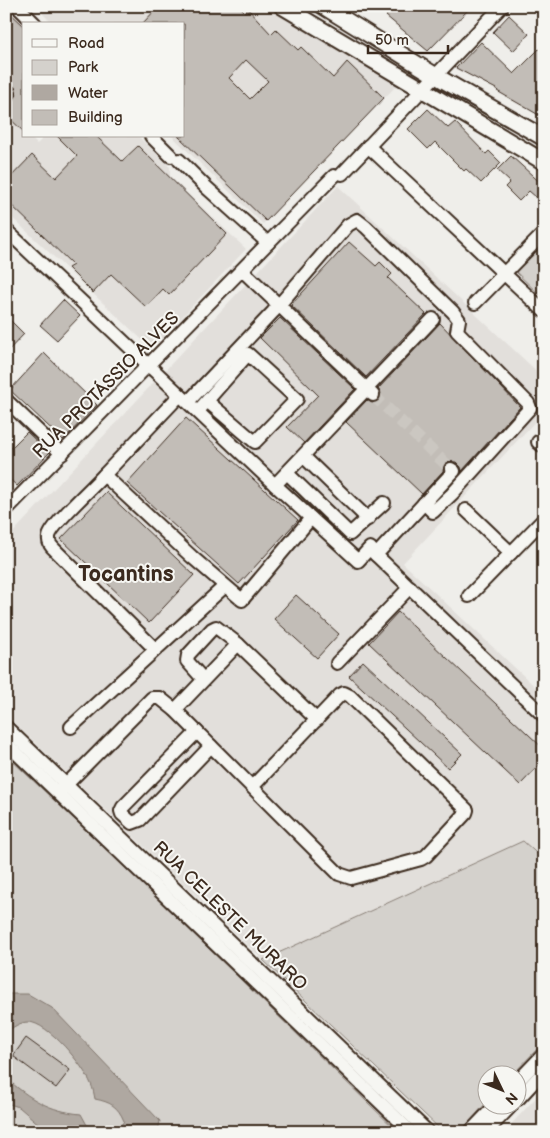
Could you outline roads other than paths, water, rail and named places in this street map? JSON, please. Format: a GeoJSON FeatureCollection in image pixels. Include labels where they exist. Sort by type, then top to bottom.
{"type":"FeatureCollection","features":[{"type":"Feature","properties":{"kind":"main road"},"geometry":{"type":"LineString","coordinates":[[282,6],[544,162]]}},
{"type":"Feature","properties":{"kind":"main road"},"geometry":{"type":"LineString","coordinates":[[323,6],[436,76],[544,138]]}},
{"type":"Feature","properties":{"kind":"street"},"geometry":{"type":"LineString","coordinates":[[17,6],[33,22]]}},
{"type":"Feature","properties":{"kind":"street","name":"RUA PROTÁSSIO ALVES"},"geometry":{"type":"LineString","coordinates":[[6,510],[149,367],[268,243],[368,146],[502,6]]}},
{"type":"Feature","properties":{"kind":"street"},"geometry":{"type":"LineString","coordinates":[[153,138],[268,243]]}},
{"type":"Feature","properties":{"kind":"street"},"geometry":{"type":"LineString","coordinates":[[368,146],[544,311]]}},
{"type":"Feature","properties":{"kind":"street"},"geometry":{"type":"LineString","coordinates":[[155,649],[50,545],[48,540],[51,531],[104,475],[280,304],[348,225],[357,220],[453,312],[459,320],[457,331],[528,403],[530,410],[433,512],[424,503]]}},
{"type":"Feature","properties":{"kind":"street"},"geometry":{"type":"LineString","coordinates":[[6,230],[149,367],[358,561],[370,548],[544,716]]}},
{"type":"Feature","properties":{"kind":"street"},"geometry":{"type":"LineString","coordinates":[[475,303],[544,233]]}},
{"type":"Feature","properties":{"kind":"street"},"geometry":{"type":"LineString","coordinates":[[242,270],[280,304],[370,392]]}},
{"type":"Feature","properties":{"kind":"street"},"geometry":{"type":"LineString","coordinates":[[275,485],[370,392],[433,319]]}},
{"type":"Feature","properties":{"kind":"street"},"geometry":{"type":"LineString","coordinates":[[198,411],[248,354],[297,399],[255,442],[207,401]]}},
{"type":"Feature","properties":{"kind":"street"},"geometry":{"type":"LineString","coordinates":[[6,400],[62,454]]}},
{"type":"Feature","properties":{"kind":"street"},"geometry":{"type":"LineString","coordinates":[[303,456],[368,519]]}},
{"type":"Feature","properties":{"kind":"street"},"geometry":{"type":"LineString","coordinates":[[376,555],[454,471],[451,469]]}},
{"type":"Feature","properties":{"kind":"street"},"geometry":{"type":"LineString","coordinates":[[287,473],[350,534],[384,503]]}},
{"type":"Feature","properties":{"kind":"street"},"geometry":{"type":"LineString","coordinates":[[104,475],[242,600],[311,518]]}},
{"type":"Feature","properties":{"kind":"street"},"geometry":{"type":"LineString","coordinates":[[466,510],[511,553]]}},
{"type":"Feature","properties":{"kind":"street"},"geometry":{"type":"LineString","coordinates":[[469,596],[544,518]]}},
{"type":"Feature","properties":{"kind":"street"},"geometry":{"type":"LineString","coordinates":[[71,727],[225,586]]}},
{"type":"Feature","properties":{"kind":"street"},"geometry":{"type":"LineString","coordinates":[[336,663],[410,587]]}},
{"type":"Feature","properties":{"kind":"street"},"geometry":{"type":"LineString","coordinates":[[203,679],[187,661],[188,655],[216,627],[238,644],[317,720]]}},
{"type":"Feature","properties":{"kind":"street"},"geometry":{"type":"LineString","coordinates":[[175,710],[238,644]]}},
{"type":"Feature","properties":{"kind":"street"},"geometry":{"type":"LineString","coordinates":[[63,788],[152,698],[160,698],[175,710],[252,787],[339,874],[346,878],[426,856],[466,813],[465,808],[350,696],[344,694],[340,695],[252,787]]}},
{"type":"Feature","properties":{"kind":"street","name":"RUA CELESTE MURARO"},"geometry":{"type":"LineString","coordinates":[[6,727],[63,788],[411,1132]]}},
{"type":"Feature","properties":{"kind":"street"},"geometry":{"type":"LineString","coordinates":[[197,732],[123,807],[122,814],[132,823],[140,820],[211,746]]}},
{"type":"Feature","properties":{"kind":"street","name":"RUA CELESTE MURARO"},"geometry":{"type":"LineString","coordinates":[[6,743],[63,788],[428,1132]]}},
{"type":"Feature","properties":{"kind":"street"},"geometry":{"type":"LineString","coordinates":[[528,1071],[544,1054]]}},
{"type":"Feature","properties":{"kind":"street"},"geometry":{"type":"LineString","coordinates":[[528,1088],[544,1071]]}},
{"type":"Feature","properties":{"kind":"street"},"geometry":{"type":"LineString","coordinates":[[470,1132],[485,1116]]}},
{"type":"Feature","properties":{"kind":"street"},"geometry":{"type":"LineString","coordinates":[[486,1132],[501,1116]]}},
{"type":"Feature","properties":{"kind":"water"},"geometry":{"type":"Polygon","coordinates":[[[6,994],[28,994],[52,1008],[160,1121],[158,1132],[116,1132],[124,1121],[119,1112],[109,1103],[95,1099],[87,1076],[73,1056],[55,1037],[36,1024],[28,1022],[19,1024],[6,1032],[6,994]]]}},
{"type":"Feature","properties":{"kind":"water"},"geometry":{"type":"Polygon","coordinates":[[[6,1078],[40,1103],[59,1110],[81,1114],[87,1125],[100,1132],[48,1132],[19,1107],[6,1103],[6,1078]]]}},
{"type":"Feature","properties":{"kind":"tunnel"},"geometry":{"type":"LineString","coordinates":[[373,395],[451,469]]}},
{"type":"Feature","properties":{"kind":"district","name":"Tocantins"},"geometry":{"type":"Point","coordinates":[126,574]}}]}
